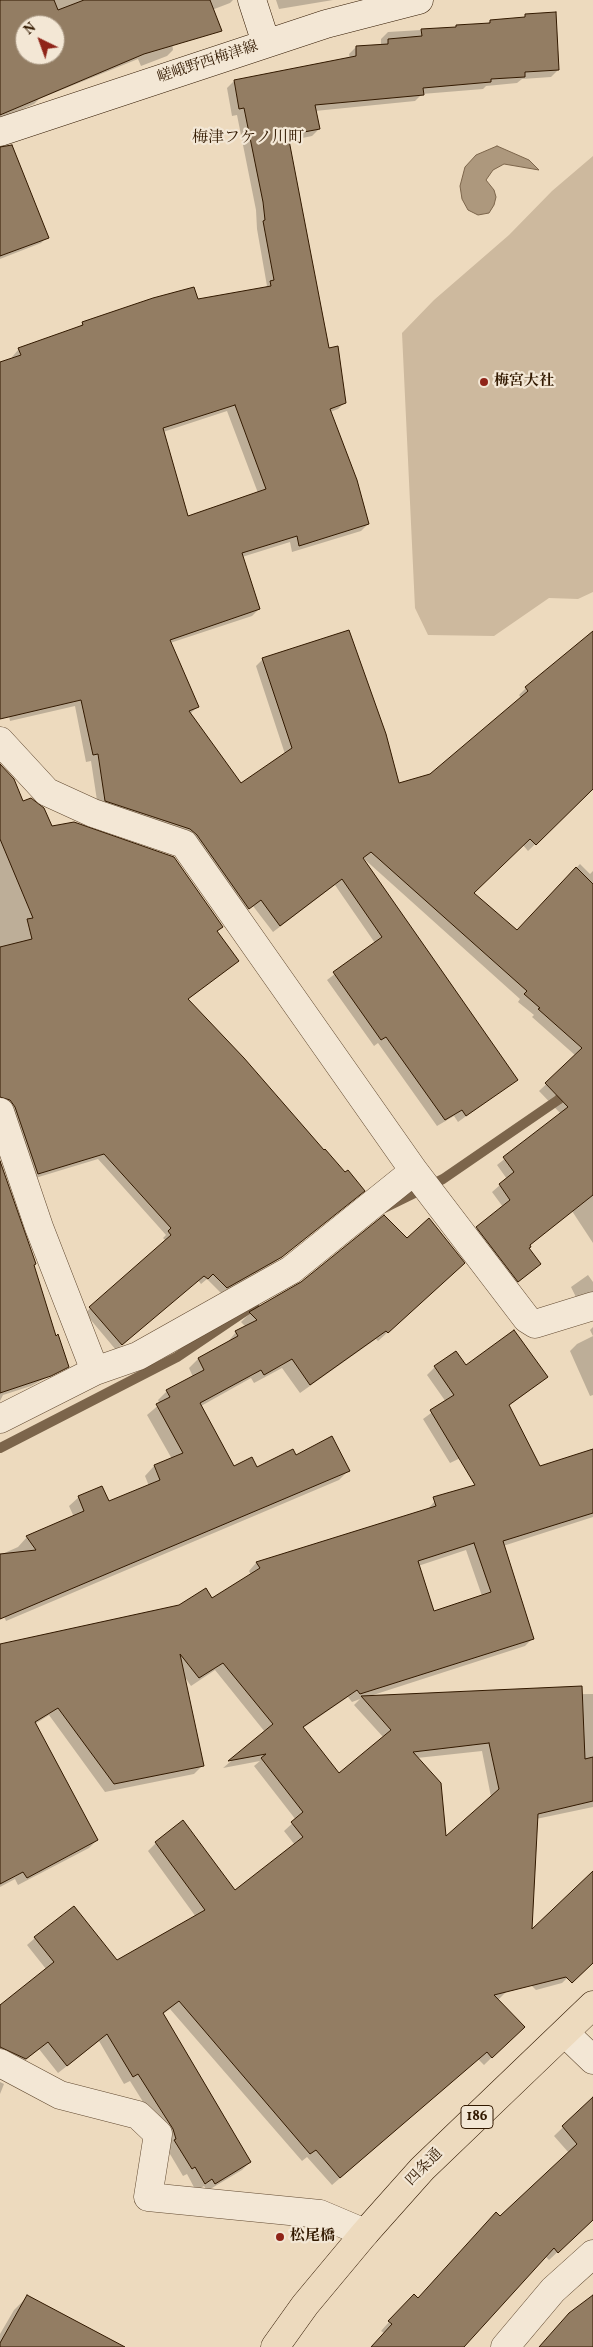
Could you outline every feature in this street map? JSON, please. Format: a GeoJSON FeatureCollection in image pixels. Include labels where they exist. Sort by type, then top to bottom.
{"type":"FeatureCollection","features":[{"type":"Feature","properties":{"kind":"main road","name":"四条通"},"geometry":{"type":"LineString","coordinates":[[275,2347],[305,2305],[422,2169],[593,2006]]}},
{"type":"Feature","properties":{"kind":"street"},"geometry":{"type":"LineString","coordinates":[[252,0],[266,43]]}},
{"type":"Feature","properties":{"kind":"street","name":"嵯峨野西梅津線"},"geometry":{"type":"LineString","coordinates":[[0,132],[326,24],[419,0]]}},
{"type":"Feature","properties":{"kind":"street"},"geometry":{"type":"LineString","coordinates":[[0,741],[47,792],[93,813],[184,844],[414,1171],[527,1319],[535,1324],[593,1306]]}},
{"type":"Feature","properties":{"kind":"street"},"geometry":{"type":"LineString","coordinates":[[0,1112],[39,1227],[95,1371]]}},
{"type":"Feature","properties":{"kind":"street"},"geometry":{"type":"LineString","coordinates":[[0,1419],[95,1371],[138,1356],[291,1270],[414,1171]]}},
{"type":"Feature","properties":{"kind":"street"},"geometry":{"type":"LineString","coordinates":[[565,2033],[593,2060]]}},
{"type":"Feature","properties":{"kind":"street"},"geometry":{"type":"LineString","coordinates":[[0,2063],[60,2095],[138,2115],[158,2134],[148,2198],[320,2214],[365,2233]]}},
{"type":"Feature","properties":{"kind":"street"},"geometry":{"type":"LineString","coordinates":[[505,2347],[553,2290],[593,2254]]}},
{"type":"Feature","properties":{"kind":"shaded area"},"geometry":{"type":"Polygon","coordinates":[[[497,146],[529,160],[539,170],[504,164],[493,170],[486,180],[494,190],[496,197],[494,205],[489,213],[478,215],[468,210],[462,199],[460,186],[465,167],[476,155],[497,146]]]}},
{"type":"Feature","properties":{"kind":"shaded area"},"geometry":{"type":"Polygon","coordinates":[[[593,156],[593,592],[578,599],[549,598],[494,636],[428,635],[415,608],[402,333],[434,300],[509,235],[552,191],[593,156]]]}},
{"type":"Feature","properties":{"kind":"building"},"geometry":{"type":"Polygon","coordinates":[[[0,0],[54,0],[58,10],[84,0],[210,0],[222,31],[144,54],[0,115],[0,0]]]}},
{"type":"Feature","properties":{"kind":"building"},"geometry":{"type":"Polygon","coordinates":[[[556,12],[559,70],[525,72],[525,77],[491,79],[491,82],[423,88],[424,95],[315,105],[320,129],[288,135],[329,348],[338,346],[346,403],[330,409],[357,480],[369,524],[299,546],[297,536],[242,553],[260,609],[170,640],[199,707],[189,711],[241,783],[292,748],[262,658],[349,630],[386,734],[399,783],[430,774],[528,691],[525,687],[593,631],[593,789],[536,845],[530,839],[474,893],[517,930],[576,867],[593,884],[593,1195],[530,1245],[531,1247],[529,1248],[541,1264],[518,1282],[476,1227],[510,1200],[499,1184],[514,1172],[503,1157],[568,1107],[545,1083],[582,1048],[538,1009],[540,1008],[524,994],[527,991],[371,852],[363,858],[518,1080],[466,1116],[462,1110],[445,1120],[386,1037],[381,1040],[333,972],[382,937],[342,879],[280,926],[261,900],[249,909],[197,835],[190,829],[105,801],[98,754],[93,755],[81,700],[0,719],[0,362],[21,355],[18,348],[83,325],[82,322],[153,298],[194,287],[198,299],[271,286],[270,281],[274,280],[263,221],[265,220],[263,202],[244,108],[239,109],[234,80],[356,56],[356,46],[388,44],[388,39],[422,36],[421,29],[490,23],[490,20],[525,17],[525,14],[556,12]],[[235,405],[163,428],[188,516],[266,489],[235,405]]]}},
{"type":"Feature","properties":{"kind":"building"},"geometry":{"type":"Polygon","coordinates":[[[12,145],[49,238],[0,256],[0,147],[12,145]]]}},
{"type":"Feature","properties":{"kind":"building"},"geometry":{"type":"Polygon","coordinates":[[[0,764],[14,779],[23,801],[31,798],[44,808],[52,826],[74,822],[174,857],[223,927],[217,931],[239,961],[188,999],[244,1058],[324,1150],[345,1172],[348,1170],[365,1191],[282,1257],[227,1288],[213,1274],[208,1279],[204,1276],[122,1345],[89,1307],[171,1235],[168,1231],[171,1228],[104,1154],[38,1174],[15,1107],[10,1100],[0,1097],[0,947],[32,939],[27,919],[33,918],[0,839],[0,764]]]}},
{"type":"Feature","properties":{"kind":"building"},"geometry":{"type":"Polygon","coordinates":[[[0,1161],[36,1264],[34,1265],[56,1336],[58,1334],[69,1367],[51,1376],[0,1393],[0,1161]]]}},
{"type":"Feature","properties":{"kind":"building"},"geometry":{"type":"Polygon","coordinates":[[[384,1215],[407,1238],[429,1218],[465,1263],[388,1333],[386,1331],[310,1385],[292,1359],[264,1375],[261,1370],[200,1403],[234,1466],[252,1457],[257,1467],[293,1449],[296,1455],[332,1436],[350,1471],[0,1619],[0,1554],[36,1550],[26,1536],[84,1511],[78,1496],[102,1486],[109,1501],[160,1480],[154,1465],[183,1453],[156,1404],[170,1397],[166,1390],[204,1370],[198,1358],[238,1336],[235,1331],[257,1320],[249,1312],[301,1282],[384,1215]]]}},
{"type":"Feature","properties":{"kind":"building"},"geometry":{"type":"Polygon","coordinates":[[[514,1330],[548,1377],[509,1405],[540,1466],[593,1449],[593,1513],[503,1541],[534,1639],[360,1694],[357,1690],[303,1727],[339,1773],[391,1730],[361,1696],[582,1686],[585,1759],[593,1757],[593,1801],[538,1814],[532,1929],[593,1871],[593,1963],[572,1983],[566,1977],[494,1995],[525,2027],[492,2058],[487,2052],[340,2178],[316,2150],[310,2154],[179,2001],[163,2013],[251,2162],[215,2184],[212,2179],[205,2184],[195,2167],[192,2169],[174,2140],[176,2139],[173,2129],[138,2074],[133,2077],[107,2034],[67,2066],[48,2042],[26,2059],[0,2047],[0,2005],[54,1962],[34,1937],[74,1906],[117,1960],[205,1910],[155,1842],[183,1820],[235,1890],[303,1837],[291,1822],[303,1812],[261,1758],[266,1754],[228,1761],[273,1724],[223,1663],[199,1678],[180,1654],[204,1766],[114,1784],[58,1708],[35,1722],[98,1840],[27,1878],[23,1872],[0,1884],[0,1644],[179,1605],[206,1588],[212,1598],[260,1568],[256,1562],[436,1506],[433,1497],[475,1485],[430,1410],[454,1395],[434,1366],[456,1351],[466,1365],[514,1330]],[[474,1543],[418,1561],[434,1611],[491,1592],[474,1543]],[[489,1743],[413,1752],[441,1783],[446,1836],[499,1789],[489,1743]]]}},
{"type":"Feature","properties":{"kind":"building"},"geometry":{"type":"Polygon","coordinates":[[[593,2097],[593,2220],[558,2253],[554,2248],[464,2347],[371,2347],[392,2324],[388,2321],[414,2294],[418,2298],[496,2212],[500,2216],[577,2144],[562,2126],[593,2097]]]}},
{"type":"Feature","properties":{"kind":"building"},"geometry":{"type":"Polygon","coordinates":[[[27,2295],[125,2347],[0,2347],[0,2343],[27,2295]]]}},
{"type":"Feature","properties":{"kind":"building"},"geometry":{"type":"Polygon","coordinates":[[[593,2295],[593,2347],[539,2347],[569,2313],[593,2295]]]}},
{"type":"Feature","properties":{"kind":"waterway"},"geometry":{"type":"LineString","coordinates":[[384,1208],[443,1179],[558,1100],[569,1090]]}},
{"type":"Feature","properties":{"kind":"waterway"},"geometry":{"type":"LineString","coordinates":[[0,1448],[177,1357],[254,1305]]}},
{"type":"Feature","properties":{"kind":"place","name":"梅宮大社"},"geometry":{"type":"Point","coordinates":[484,382]}},
{"type":"Feature","properties":{"kind":"place","name":"松尾橋"},"geometry":{"type":"Point","coordinates":[280,2237]}},
{"type":"Feature","properties":{"kind":"district","name":"梅津フケノ川町"},"geometry":{"type":"Point","coordinates":[248,139]}}]}
